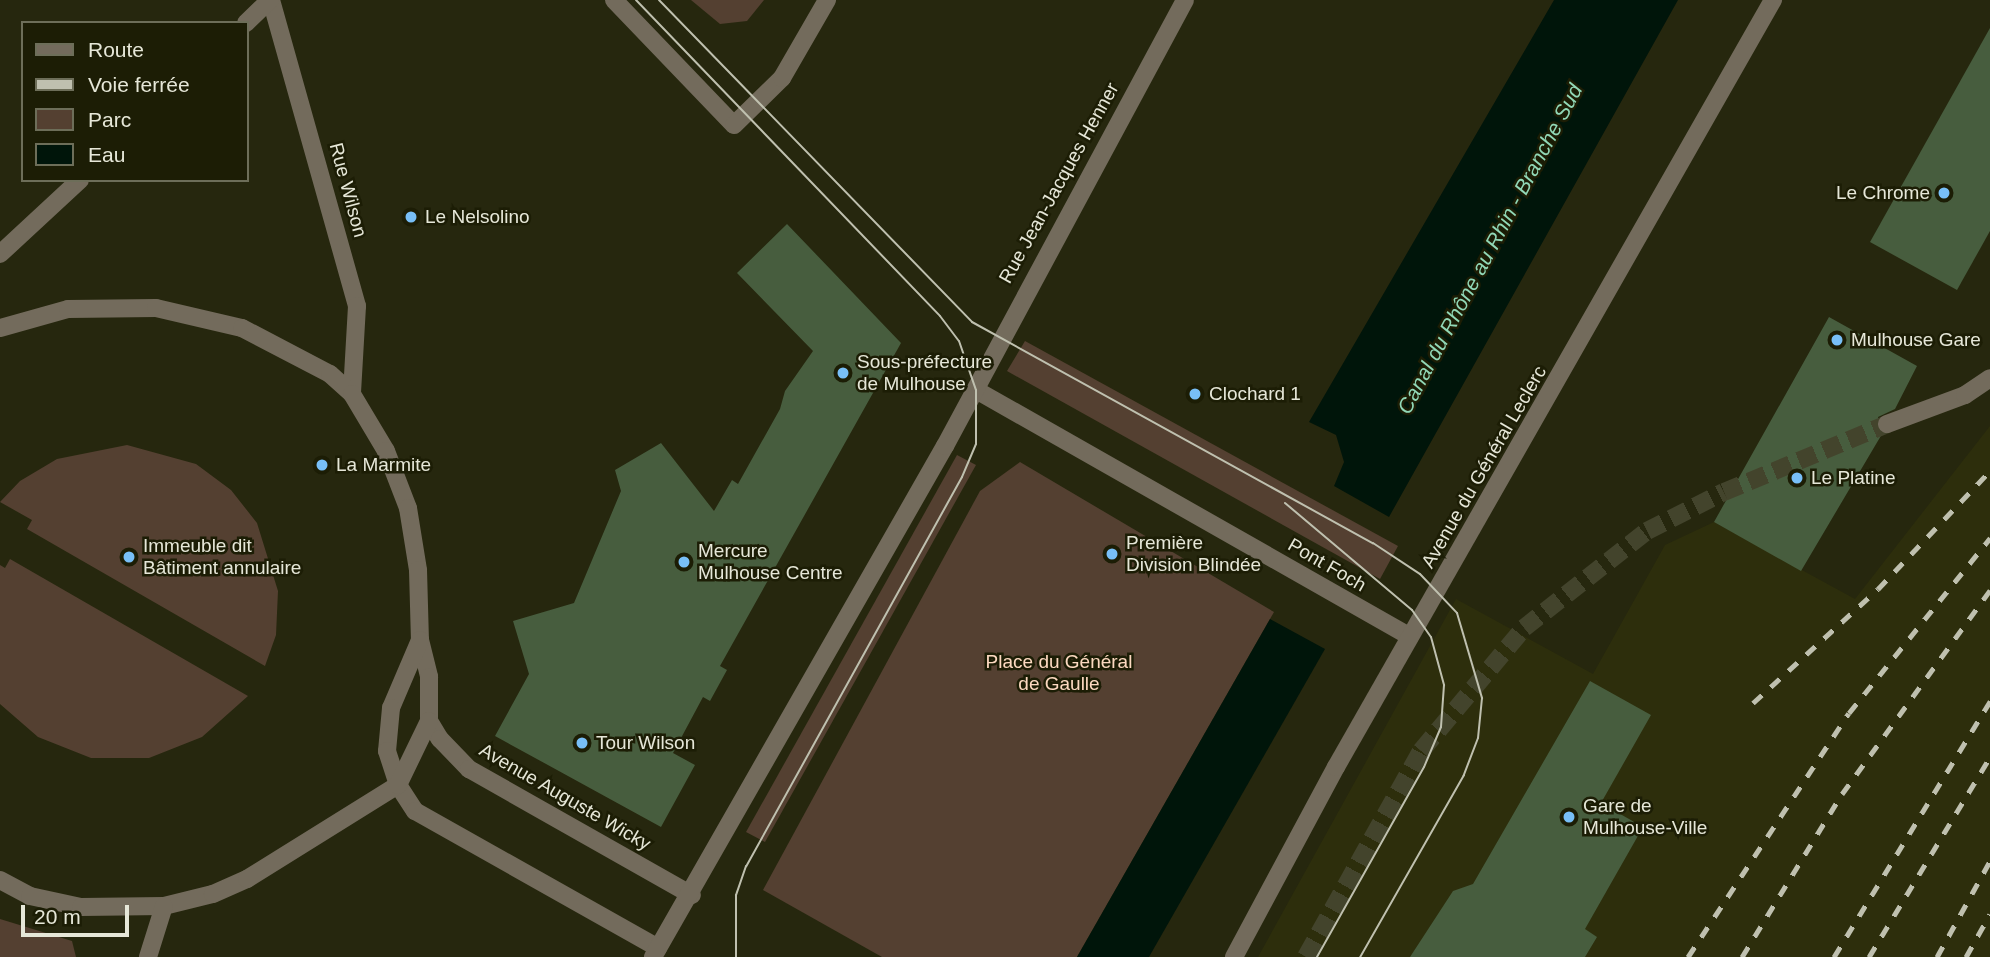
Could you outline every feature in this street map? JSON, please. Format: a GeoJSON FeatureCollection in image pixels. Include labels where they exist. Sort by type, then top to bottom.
{"type":"FeatureCollection","features":[{"type":"Feature","properties":{"kind":"street"},"geometry":{"type":"LineString","coordinates":[[248,21],[271,0]]}},
{"type":"Feature","properties":{"kind":"street","name":"Rue Wilson"},"geometry":{"type":"LineString","coordinates":[[271,0],[357,306],[352,394]]}},
{"type":"Feature","properties":{"kind":"street"},"geometry":{"type":"LineString","coordinates":[[614,0],[734,125],[782,78],[827,0]]}},
{"type":"Feature","properties":{"kind":"street","name":"Rue Jean-Jacques Henner"},"geometry":{"type":"LineString","coordinates":[[976,390],[1019,300],[1185,0]]}},
{"type":"Feature","properties":{"kind":"street","name":"Avenue du Général Leclerc"},"geometry":{"type":"LineString","coordinates":[[1234,957],[1410,637],[1773,0]]}},
{"type":"Feature","properties":{"kind":"street"},"geometry":{"type":"LineString","coordinates":[[0,254],[78,182]]}},
{"type":"Feature","properties":{"kind":"street"},"geometry":{"type":"LineString","coordinates":[[0,328],[68,309],[112,306],[199,315],[281,346],[330,374],[352,394],[386,450],[408,509],[418,570],[420,640],[429,677],[429,721],[398,785],[247,879],[164,906],[81,907],[30,896],[0,880]]}},
{"type":"Feature","properties":{"kind":"street"},"geometry":{"type":"LineString","coordinates":[[1887,424],[1965,395],[1990,379]]}},
{"type":"Feature","properties":{"kind":"street"},"geometry":{"type":"LineString","coordinates":[[420,640],[391,708],[387,751],[398,785],[415,811],[655,953],[692,895],[976,390]]}},
{"type":"Feature","properties":{"kind":"street","name":"Pont Foch"},"geometry":{"type":"LineString","coordinates":[[976,390],[1410,637]]}},
{"type":"Feature","properties":{"kind":"street","name":"Avenue Auguste Wicky"},"geometry":{"type":"LineString","coordinates":[[429,721],[469,769],[692,895]]}},
{"type":"Feature","properties":{"kind":"street"},"geometry":{"type":"LineString","coordinates":[[148,957],[164,906]]}},
{"type":"Feature","properties":{"kind":"shaded area"},"geometry":{"type":"Polygon","coordinates":[[[1990,426],[1990,957],[1258,957],[1456,599],[1593,674],[1665,545],[1714,522],[1855,599],[1990,426]]]}},
{"type":"Feature","properties":{"kind":"green space"},"geometry":{"type":"Polygon","coordinates":[[[691,0],[764,0],[747,21],[720,24],[691,0]]]}},
{"type":"Feature","properties":{"kind":"green space"},"geometry":{"type":"Polygon","coordinates":[[[1025,341],[1398,546],[1380,579],[1007,371],[1025,341]]]}},
{"type":"Feature","properties":{"kind":"green space"},"geometry":{"type":"Polygon","coordinates":[[[127,445],[196,464],[231,490],[257,523],[278,591],[276,635],[265,666],[27,529],[32,520],[0,502],[20,481],[57,459],[127,445]]]}},
{"type":"Feature","properties":{"kind":"green space"},"geometry":{"type":"Polygon","coordinates":[[[957,455],[976,465],[765,842],[746,832],[957,455]]]}},
{"type":"Feature","properties":{"kind":"green space","name":"Place du Général de Gaulle"},"geometry":{"type":"Polygon","coordinates":[[[1020,462],[1274,612],[1077,957],[882,957],[763,890],[980,491],[1020,462]]]}},
{"type":"Feature","properties":{"kind":"green space"},"geometry":{"type":"Polygon","coordinates":[[[10,559],[248,696],[202,737],[149,758],[91,758],[38,737],[0,704],[0,565],[5,568],[10,559]]]}},
{"type":"Feature","properties":{"kind":"green space"},"geometry":{"type":"Polygon","coordinates":[[[0,919],[72,941],[76,957],[0,957],[0,919]]]}},
{"type":"Feature","properties":{"kind":"water","name":"Canal du Rhône au Rhin - Branche Sud"},"geometry":{"type":"Polygon","coordinates":[[[1554,0],[1678,0],[1389,517],[1334,486],[1344,462],[1336,435],[1309,422],[1554,0]]]}},
{"type":"Feature","properties":{"kind":"water"},"geometry":{"type":"Polygon","coordinates":[[[1270,619],[1325,649],[1149,957],[1077,957],[1270,619]]]}},
{"type":"Feature","properties":{"kind":"building","name":"Le Chrome"},"geometry":{"type":"Polygon","coordinates":[[[1990,28],[1990,231],[1957,290],[1870,242],[1990,28]]]}},
{"type":"Feature","properties":{"kind":"building"},"geometry":{"type":"Polygon","coordinates":[[[787,224],[901,343],[720,666],[727,670],[710,701],[703,697],[673,753],[695,765],[661,827],[495,736],[529,674],[513,621],[574,603],[621,491],[615,470],[661,443],[714,511],[732,480],[738,484],[780,409],[785,391],[813,351],[737,273],[787,224]]]}},
{"type":"Feature","properties":{"kind":"building","name":"Le Platine"},"geometry":{"type":"Polygon","coordinates":[[[1829,317],[1917,366],[1895,409],[1878,417],[1882,434],[1801,571],[1714,522],[1829,317]]]}},
{"type":"Feature","properties":{"kind":"building","name":"Gare de Mulhouse-Ville"},"geometry":{"type":"Polygon","coordinates":[[[1590,681],[1651,715],[1601,803],[1643,827],[1585,929],[1597,937],[1585,957],[1410,957],[1453,891],[1473,884],[1590,681]]]}},
{"type":"Feature","properties":{"kind":"tunnel"},"geometry":{"type":"LineString","coordinates":[[1306,957],[1421,751],[1524,628],[1647,531],[1724,492],[1887,424]]}},
{"type":"Feature","properties":{"kind":"tram line"},"geometry":{"type":"LineString","coordinates":[[636,0],[940,316],[959,341],[976,390],[976,444],[962,477],[746,866],[736,895],[736,957]]}},
{"type":"Feature","properties":{"kind":"tram line"},"geometry":{"type":"LineString","coordinates":[[659,0],[972,322],[1373,543],[1420,574],[1457,613],[1482,698],[1478,738],[1464,775],[1360,957]]}},
{"type":"Feature","properties":{"kind":"tram line"},"geometry":{"type":"LineString","coordinates":[[1285,503],[1412,610],[1431,637],[1444,685],[1441,727],[1424,767],[1317,957]]}},
{"type":"Feature","properties":{"kind":"railway"},"geometry":{"type":"LineString","coordinates":[[1753,703],[1878,589],[1990,471]]}},
{"type":"Feature","properties":{"kind":"railway"},"geometry":{"type":"LineString","coordinates":[[1688,957],[1849,713],[1990,538]]}},
{"type":"Feature","properties":{"kind":"railway"},"geometry":{"type":"LineString","coordinates":[[1742,957],[1842,794],[1990,590]]}},
{"type":"Feature","properties":{"kind":"railway"},"geometry":{"type":"LineString","coordinates":[[1834,957],[1990,701]]}},
{"type":"Feature","properties":{"kind":"railway"},"geometry":{"type":"LineString","coordinates":[[1869,957],[1990,757]]}},
{"type":"Feature","properties":{"kind":"railway"},"geometry":{"type":"LineString","coordinates":[[1937,957],[1990,861]]}},
{"type":"Feature","properties":{"kind":"railway"},"geometry":{"type":"LineString","coordinates":[[1966,957],[1990,914]]}},
{"type":"Feature","properties":{"kind":"place","name":"Le Chrome"},"geometry":{"type":"Point","coordinates":[1944,193]}},
{"type":"Feature","properties":{"kind":"place","name":"Le Nelsolino"},"geometry":{"type":"Point","coordinates":[411,217]}},
{"type":"Feature","properties":{"kind":"place","name":"Mulhouse Gare"},"geometry":{"type":"Point","coordinates":[1837,340]}},
{"type":"Feature","properties":{"kind":"place","name":"Sous-préfecture de Mulhouse"},"geometry":{"type":"Point","coordinates":[843,373]}},
{"type":"Feature","properties":{"kind":"place","name":"Clochard 1"},"geometry":{"type":"Point","coordinates":[1195,394]}},
{"type":"Feature","properties":{"kind":"place","name":"La Marmite"},"geometry":{"type":"Point","coordinates":[322,465]}},
{"type":"Feature","properties":{"kind":"place","name":"Le Platine"},"geometry":{"type":"Point","coordinates":[1797,478]}},
{"type":"Feature","properties":{"kind":"place","name":"Première Division Blindée"},"geometry":{"type":"Point","coordinates":[1112,554]}},
{"type":"Feature","properties":{"kind":"place","name":"Immeuble dit Bâtiment annulaire"},"geometry":{"type":"Point","coordinates":[129,557]}},
{"type":"Feature","properties":{"kind":"place","name":"Mercure Mulhouse Centre"},"geometry":{"type":"Point","coordinates":[684,562]}},
{"type":"Feature","properties":{"kind":"place","name":"Tour Wilson"},"geometry":{"type":"Point","coordinates":[582,743]}},
{"type":"Feature","properties":{"kind":"place","name":"Gare de Mulhouse-Ville"},"geometry":{"type":"Point","coordinates":[1569,817]}}]}
